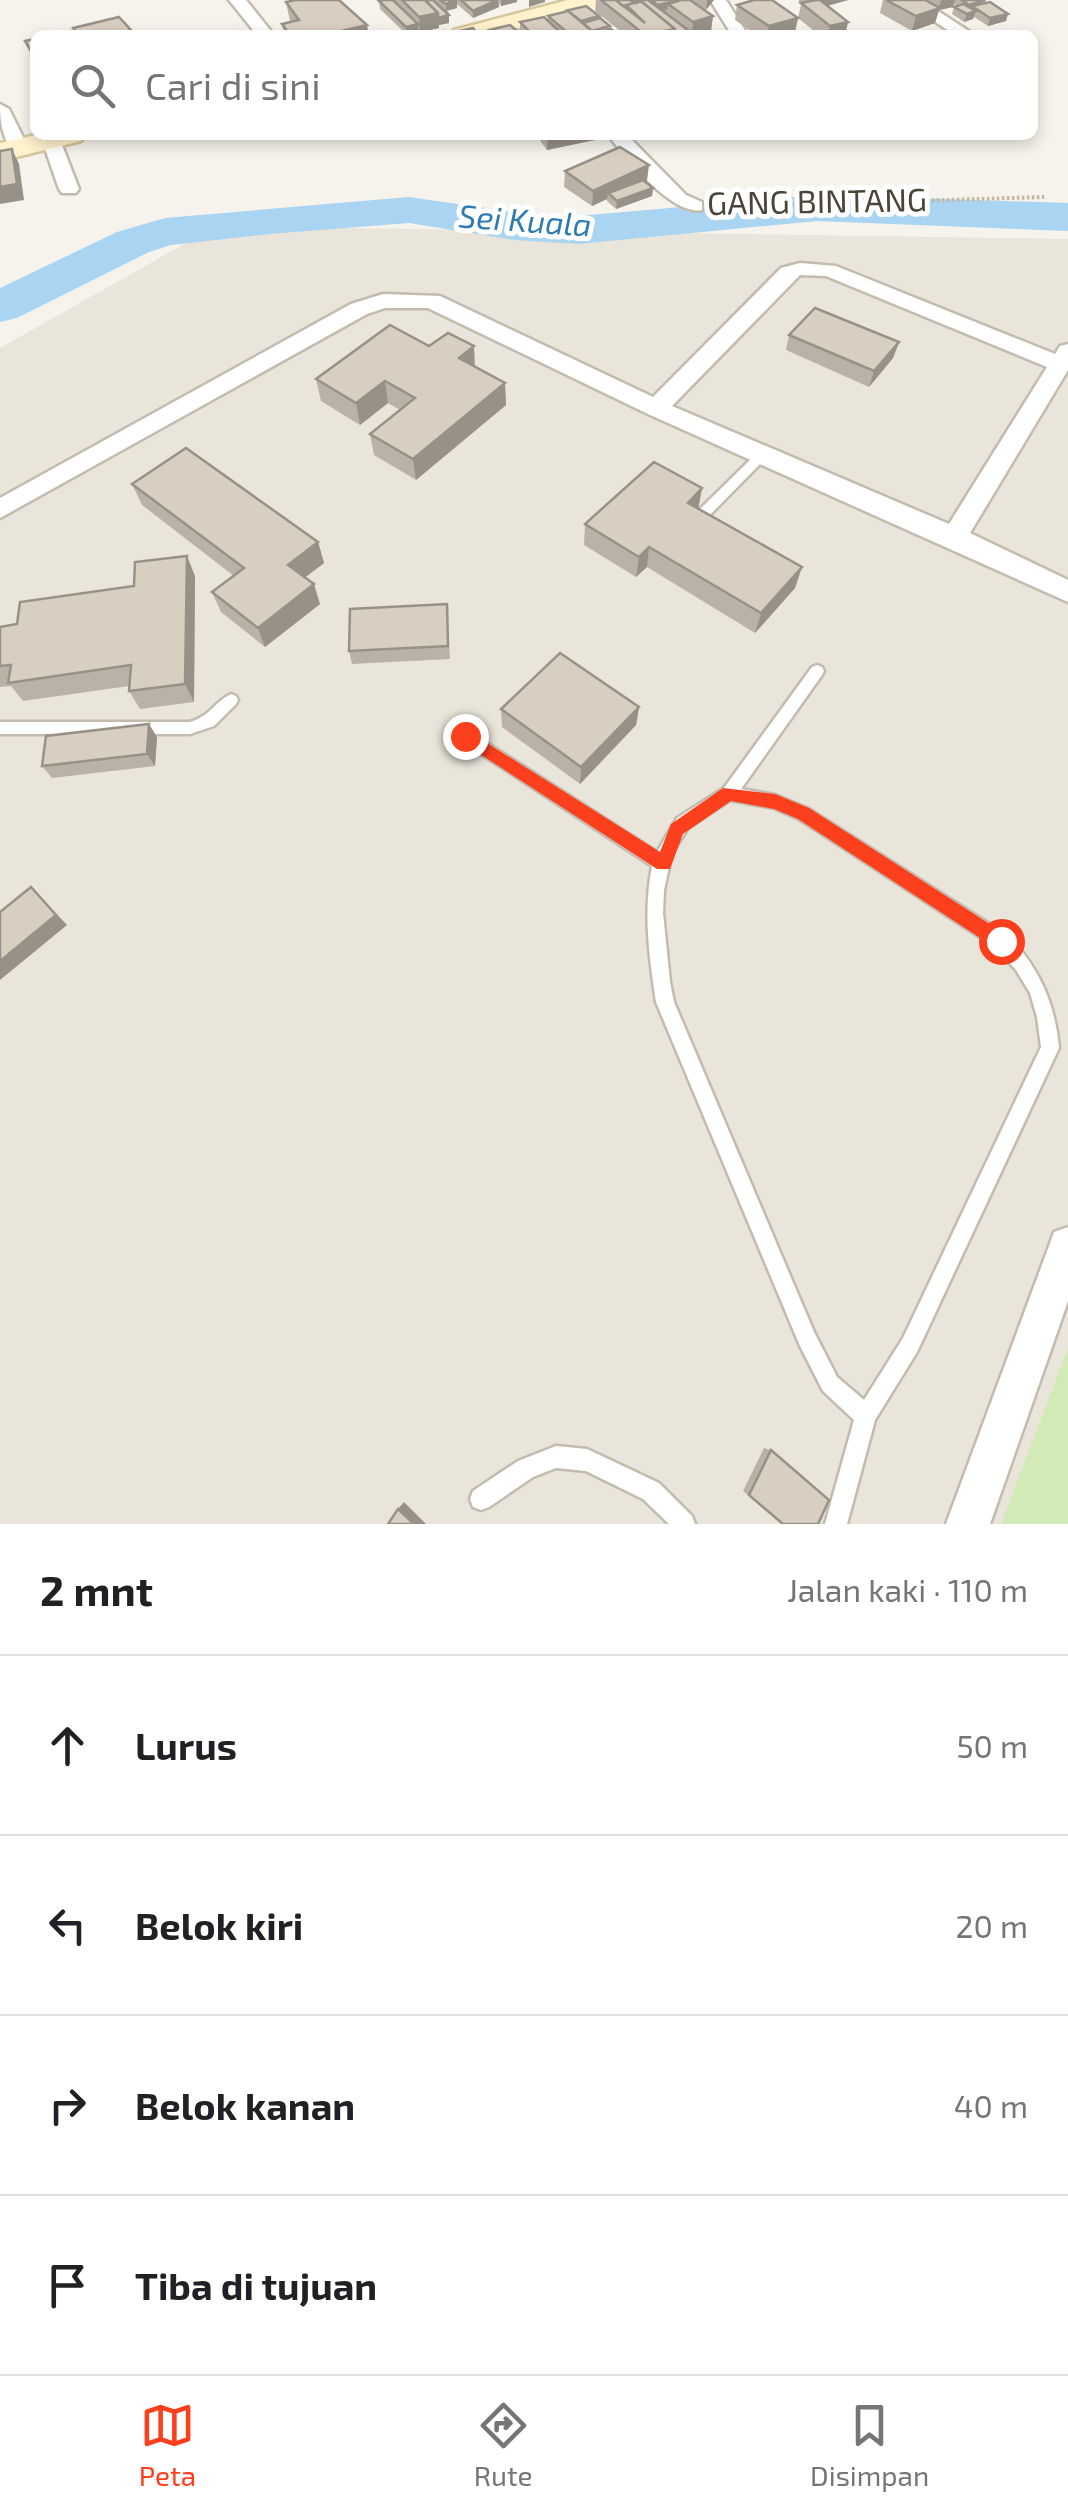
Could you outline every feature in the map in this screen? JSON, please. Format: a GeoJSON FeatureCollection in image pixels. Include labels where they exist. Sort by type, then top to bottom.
{"type":"FeatureCollection","features":[{"type":"Feature","properties":{"kind":"street"},"geometry":{"type":"LineString","coordinates":[[237,0],[262,30]]}},
{"type":"Feature","properties":{"kind":"street"},"geometry":{"type":"LineString","coordinates":[[718,0],[737,30]]}},
{"type":"Feature","properties":{"kind":"street"},"geometry":{"type":"LineString","coordinates":[[910,0],[959,30]]}},
{"type":"Feature","properties":{"kind":"street"},"geometry":{"type":"LineString","coordinates":[[509,30],[588,1],[615,30]]}},
{"type":"Feature","properties":{"kind":"street"},"geometry":{"type":"LineString","coordinates":[[0,109],[10,149],[48,140]]}},
{"type":"Feature","properties":{"kind":"street"},"geometry":{"type":"LineString","coordinates":[[61,140],[69,189]]}},
{"type":"Feature","properties":{"kind":"street","name":"GANG BINTANG"},"geometry":{"type":"LineString","coordinates":[[622,140],[679,199],[695,206]]}},
{"type":"Feature","properties":{"kind":"street"},"geometry":{"type":"LineString","coordinates":[[656,408],[788,272],[800,268],[829,270],[1064,358],[954,537]]}},
{"type":"Feature","properties":{"kind":"street"},"geometry":{"type":"LineString","coordinates":[[0,509],[359,309],[382,301],[432,301],[656,408],[954,537],[1068,592]]}},
{"type":"Feature","properties":{"kind":"street"},"geometry":{"type":"LineString","coordinates":[[968,1524],[1068,1246]]}},
{"type":"Feature","properties":{"kind":"lane"},"geometry":{"type":"LineString","coordinates":[[698,519],[762,455]]}},
{"type":"Feature","properties":{"kind":"lane"},"geometry":{"type":"LineString","coordinates":[[817,671],[729,793],[677,830],[655,895],[655,944],[665,1002],[677,1036],[807,1339],[830,1384],[866,1416]]}},
{"type":"Feature","properties":{"kind":"lane"},"geometry":{"type":"LineString","coordinates":[[0,728],[190,728],[209,722],[231,700]]}},
{"type":"Feature","properties":{"kind":"lane"},"geometry":{"type":"LineString","coordinates":[[465,736],[664,864]]}},
{"type":"Feature","properties":{"kind":"lane"},"geometry":{"type":"LineString","coordinates":[[729,793],[775,802],[804,814],[1001,941],[1023,961],[1049,1018],[1050,1048],[1042,1066],[910,1344],[866,1416],[836,1524]]}},
{"type":"Feature","properties":{"kind":"lane"},"geometry":{"type":"LineString","coordinates":[[481,1499],[526,1469],[556,1457],[587,1460],[652,1491],[684,1524]]}},
{"type":"Feature","properties":{"kind":"path","name":"GANG BINTANG"},"geometry":{"type":"LineString","coordinates":[[695,206],[1045,197]]}},
{"type":"Feature","properties":{"kind":"shaded area"},"geometry":{"type":"Polygon","coordinates":[[[216,226],[1068,239],[1068,1524],[0,1524],[0,348],[216,226]]]}},
{"type":"Feature","properties":{"kind":"green space"},"geometry":{"type":"Polygon","coordinates":[[[1068,1348],[1068,1524],[1001,1524],[1068,1348]]]}},
{"type":"Feature","properties":{"kind":"building"},"geometry":{"type":"Polygon","coordinates":[[[339,0],[367,25],[346,30],[286,30],[282,24],[299,20],[286,2],[339,0]]]}},
{"type":"Feature","properties":{"kind":"building"},"geometry":{"type":"Polygon","coordinates":[[[393,0],[418,24],[406,27],[379,1],[393,0]]]}},
{"type":"Feature","properties":{"kind":"building"},"geometry":{"type":"Polygon","coordinates":[[[402,0],[425,0],[438,13],[419,17],[402,0]]]}},
{"type":"Feature","properties":{"kind":"building"},"geometry":{"type":"Polygon","coordinates":[[[425,0],[433,0],[449,15],[438,18],[425,0]]]}},
{"type":"Feature","properties":{"kind":"building"},"geometry":{"type":"Polygon","coordinates":[[[461,0],[497,0],[473,11],[461,0]]]}},
{"type":"Feature","properties":{"kind":"building"},"geometry":{"type":"Polygon","coordinates":[[[601,0],[616,0],[645,23],[626,5],[641,1],[675,29],[639,30],[601,0]]]}},
{"type":"Feature","properties":{"kind":"building"},"geometry":{"type":"Polygon","coordinates":[[[633,0],[648,0],[688,30],[675,30],[641,1],[633,0]]]}},
{"type":"Feature","properties":{"kind":"building"},"geometry":{"type":"Polygon","coordinates":[[[652,0],[677,0],[678,1],[657,5],[652,0]]]}},
{"type":"Feature","properties":{"kind":"building"},"geometry":{"type":"Polygon","coordinates":[[[690,0],[713,16],[693,22],[668,4],[690,0]]]}},
{"type":"Feature","properties":{"kind":"building"},"geometry":{"type":"Polygon","coordinates":[[[772,0],[798,18],[769,26],[737,5],[772,0]]]}},
{"type":"Feature","properties":{"kind":"building"},"geometry":{"type":"Polygon","coordinates":[[[820,0],[848,22],[830,26],[801,3],[820,0]]]}},
{"type":"Feature","properties":{"kind":"building"},"geometry":{"type":"Polygon","coordinates":[[[886,0],[925,0],[940,8],[916,16],[886,0]]]}},
{"type":"Feature","properties":{"kind":"building"},"geometry":{"type":"Polygon","coordinates":[[[990,2],[1008,14],[990,18],[972,6],[990,2]]]}},
{"type":"Feature","properties":{"kind":"building"},"geometry":{"type":"Polygon","coordinates":[[[963,4],[976,11],[967,14],[954,7],[963,4]]]}},
{"type":"Feature","properties":{"kind":"building"},"geometry":{"type":"Polygon","coordinates":[[[586,6],[599,16],[581,21],[565,11],[586,6]]]}},
{"type":"Feature","properties":{"kind":"building"},"geometry":{"type":"Polygon","coordinates":[[[568,11],[591,30],[564,30],[548,16],[568,11]]]}},
{"type":"Feature","properties":{"kind":"building"},"geometry":{"type":"Polygon","coordinates":[[[119,17],[131,30],[74,30],[119,17]]]}},
{"type":"Feature","properties":{"kind":"building"},"geometry":{"type":"Polygon","coordinates":[[[544,17],[558,30],[528,30],[520,22],[544,17]]]}},
{"type":"Feature","properties":{"kind":"building"},"geometry":{"type":"Polygon","coordinates":[[[600,18],[610,26],[591,30],[583,23],[600,18]]]}},
{"type":"Feature","properties":{"kind":"building"},"geometry":{"type":"Polygon","coordinates":[[[510,25],[516,30],[489,30],[510,25]]]}},
{"type":"Feature","properties":{"kind":"building"},"geometry":{"type":"Polygon","coordinates":[[[620,147],[649,165],[593,191],[565,171],[620,147]]]}},
{"type":"Feature","properties":{"kind":"building"},"geometry":{"type":"Polygon","coordinates":[[[12,149],[17,184],[0,187],[0,151],[12,149]]]}},
{"type":"Feature","properties":{"kind":"building"},"geometry":{"type":"Polygon","coordinates":[[[643,180],[653,188],[617,201],[608,193],[643,180]]]}},
{"type":"Feature","properties":{"kind":"building"},"geometry":{"type":"Polygon","coordinates":[[[815,308],[899,342],[874,371],[789,335],[815,308]]]}},
{"type":"Feature","properties":{"kind":"building"},"geometry":{"type":"Polygon","coordinates":[[[390,325],[429,346],[448,333],[474,346],[459,358],[505,383],[413,459],[370,434],[415,398],[385,381],[356,403],[316,379],[390,325]]]}},
{"type":"Feature","properties":{"kind":"building"},"geometry":{"type":"Polygon","coordinates":[[[186,448],[318,542],[288,565],[314,584],[258,628],[212,592],[244,568],[132,484],[186,448]]]}},
{"type":"Feature","properties":{"kind":"building"},"geometry":{"type":"Polygon","coordinates":[[[654,462],[702,488],[688,503],[802,567],[761,613],[649,547],[639,557],[585,524],[654,462]]]}},
{"type":"Feature","properties":{"kind":"building"},"geometry":{"type":"Polygon","coordinates":[[[187,556],[185,684],[129,691],[131,665],[8,683],[11,665],[0,666],[0,627],[17,624],[20,602],[134,586],[135,562],[187,556]]]}},
{"type":"Feature","properties":{"kind":"building"},"geometry":{"type":"Polygon","coordinates":[[[447,604],[448,646],[349,651],[350,609],[447,604]]]}},
{"type":"Feature","properties":{"kind":"building"},"geometry":{"type":"Polygon","coordinates":[[[560,653],[639,707],[581,767],[501,709],[560,653]]]}},
{"type":"Feature","properties":{"kind":"building"},"geometry":{"type":"Polygon","coordinates":[[[149,724],[147,754],[42,766],[46,736],[149,724]]]}},
{"type":"Feature","properties":{"kind":"building"},"geometry":{"type":"Polygon","coordinates":[[[31,887],[56,915],[0,961],[0,912],[31,887]]]}},
{"type":"Feature","properties":{"kind":"building"},"geometry":{"type":"Polygon","coordinates":[[[771,1450],[829,1500],[818,1524],[783,1524],[749,1495],[771,1450]]]}},
{"type":"Feature","properties":{"kind":"building"},"geometry":{"type":"Polygon","coordinates":[[[398,1509],[414,1524],[388,1524],[398,1509]]]}},
{"type":"Feature","properties":{"kind":"waterway","name":"Sei Kuala"},"geometry":{"type":"LineString","coordinates":[[0,307],[133,242],[165,232],[269,220],[409,210],[514,226],[578,230],[817,208],[1068,217]]}},
{"type":"Feature","properties":{"kind":"route"},"geometry":{"type":"LineString","coordinates":[[465,736],[664,864],[677,830],[697,812],[729,793],[775,802],[804,814],[1001,941]]}}]}
